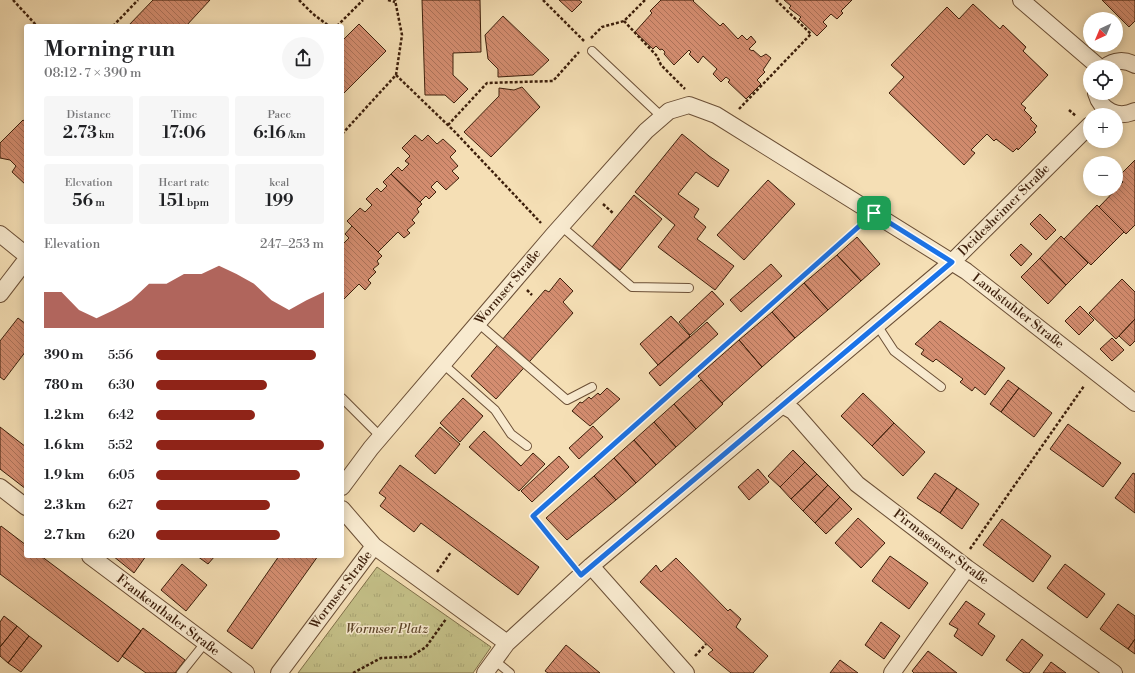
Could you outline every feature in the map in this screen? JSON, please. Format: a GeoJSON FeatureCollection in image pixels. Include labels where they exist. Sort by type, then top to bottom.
{"type":"FeatureCollection","features":[{"type":"Feature","properties":{"kind":"street"},"geometry":{"type":"LineString","coordinates":[[1021,0],[1091,60]]}},
{"type":"Feature","properties":{"kind":"street"},"geometry":{"type":"LineString","coordinates":[[1123,62],[1135,65]]}},
{"type":"Feature","properties":{"kind":"street","name":"Wormser Straße"},"geometry":{"type":"LineString","coordinates":[[344,484],[381,437],[557,230],[646,132],[669,111],[689,105]]}},
{"type":"Feature","properties":{"kind":"street","name":"Landstuhler Straße"},"geometry":{"type":"LineString","coordinates":[[689,105],[716,114],[966,271],[1135,403]]}},
{"type":"Feature","properties":{"kind":"street"},"geometry":{"type":"LineString","coordinates":[[1123,115],[1135,111]]}},
{"type":"Feature","properties":{"kind":"street","name":"Deidesheimer Straße"},"geometry":{"type":"LineString","coordinates":[[485,673],[507,643],[586,570],[952,262],[1083,131]]}},
{"type":"Feature","properties":{"kind":"street"},"geometry":{"type":"LineString","coordinates":[[0,234],[24,253]]}},
{"type":"Feature","properties":{"kind":"street"},"geometry":{"type":"LineString","coordinates":[[0,294],[24,263]]}},
{"type":"Feature","properties":{"kind":"street","name":"Pirmasenser Straße"},"geometry":{"type":"LineString","coordinates":[[782,405],[793,411],[858,484],[1105,671]]}},
{"type":"Feature","properties":{"kind":"street"},"geometry":{"type":"LineString","coordinates":[[0,488],[24,506]]}},
{"type":"Feature","properties":{"kind":"street","name":"Wormser Straße"},"geometry":{"type":"LineString","coordinates":[[279,673],[374,546],[344,511]]}},
{"type":"Feature","properties":{"kind":"street"},"geometry":{"type":"LineString","coordinates":[[374,546],[507,643]]}},
{"type":"Feature","properties":{"kind":"street","name":"Frankenthaler Straße"},"geometry":{"type":"LineString","coordinates":[[93,558],[246,673]]}},
{"type":"Feature","properties":{"kind":"street"},"geometry":{"type":"LineString","coordinates":[[892,673],[964,565]]}},
{"type":"Feature","properties":{"kind":"street"},"geometry":{"type":"LineString","coordinates":[[586,570],[686,673]]}},
{"type":"Feature","properties":{"kind":"lane"},"geometry":{"type":"LineString","coordinates":[[592,51],[662,117]]}},
{"type":"Feature","properties":{"kind":"lane"},"geometry":{"type":"LineString","coordinates":[[557,230],[632,288],[689,288]]}},
{"type":"Feature","properties":{"kind":"lane"},"geometry":{"type":"LineString","coordinates":[[478,323],[567,400],[592,387]]}},
{"type":"Feature","properties":{"kind":"lane"},"geometry":{"type":"LineString","coordinates":[[877,325],[894,351],[940,387]]}},
{"type":"Feature","properties":{"kind":"lane"},"geometry":{"type":"LineString","coordinates":[[443,364],[495,410],[511,434],[527,446]]}},
{"type":"Feature","properties":{"kind":"lane"},"geometry":{"type":"LineString","coordinates":[[344,400],[381,437]]}},
{"type":"Feature","properties":{"kind":"lane"},"geometry":{"type":"LineString","coordinates":[[181,673],[205,643]]}},
{"type":"Feature","properties":{"kind":"lane"},"geometry":{"type":"LineString","coordinates":[[494,660],[510,673]]}},
{"type":"Feature","properties":{"kind":"path"},"geometry":{"type":"LineString","coordinates":[[13,0],[35,24]]}},
{"type":"Feature","properties":{"kind":"path"},"geometry":{"type":"LineString","coordinates":[[115,24],[138,0]]}},
{"type":"Feature","properties":{"kind":"path"},"geometry":{"type":"LineString","coordinates":[[299,0],[326,24]]}},
{"type":"Feature","properties":{"kind":"path"},"geometry":{"type":"LineString","coordinates":[[339,24],[363,0]]}},
{"type":"Feature","properties":{"kind":"path"},"geometry":{"type":"LineString","coordinates":[[344,132],[396,75],[402,35],[395,1],[388,0]]}},
{"type":"Feature","properties":{"kind":"path"},"geometry":{"type":"LineString","coordinates":[[543,0],[587,43]]}},
{"type":"Feature","properties":{"kind":"path"},"geometry":{"type":"LineString","coordinates":[[738,111],[811,34],[776,0]]}},
{"type":"Feature","properties":{"kind":"path"},"geometry":{"type":"LineString","coordinates":[[624,21],[657,56],[661,65],[687,91],[689,105]]}},
{"type":"Feature","properties":{"kind":"path"},"geometry":{"type":"LineString","coordinates":[[396,75],[448,125],[533,215],[557,230]]}},
{"type":"Feature","properties":{"kind":"path"},"geometry":{"type":"LineString","coordinates":[[448,125],[487,83],[553,81]]}},
{"type":"Feature","properties":{"kind":"path"},"geometry":{"type":"LineString","coordinates":[[586,570],[533,516],[874,213]]}},
{"type":"Feature","properties":{"kind":"path"},"geometry":{"type":"LineString","coordinates":[[964,565],[1094,371]]}},
{"type":"Feature","properties":{"kind":"path"},"geometry":{"type":"LineString","coordinates":[[428,585],[451,552]]}},
{"type":"Feature","properties":{"kind":"path"},"geometry":{"type":"LineString","coordinates":[[353,673],[381,658],[410,657],[426,647],[456,606]]}},
{"type":"Feature","properties":{"kind":"green space","name":"Wormser Platz"},"geometry":{"type":"Polygon","coordinates":[[[377,567],[491,647],[473,673],[298,673],[377,567]]]}},
{"type":"Feature","properties":{"kind":"building"},"geometry":{"type":"Polygon","coordinates":[[[153,0],[210,0],[188,24],[130,24],[153,0]]]}},
{"type":"Feature","properties":{"kind":"building"},"geometry":{"type":"Polygon","coordinates":[[[422,0],[480,0],[481,52],[453,53],[453,75],[468,89],[454,103],[445,95],[425,95],[422,0]]]}},
{"type":"Feature","properties":{"kind":"building"},"geometry":{"type":"Polygon","coordinates":[[[559,0],[579,0],[582,2],[572,12],[559,0]]]}},
{"type":"Feature","properties":{"kind":"building"},"geometry":{"type":"Polygon","coordinates":[[[661,0],[694,0],[693,1],[720,26],[723,23],[738,39],[742,35],[747,40],[751,36],[756,42],[749,49],[752,51],[753,50],[761,57],[766,54],[771,58],[763,70],[765,72],[757,80],[761,84],[746,99],[728,82],[730,80],[726,77],[721,82],[713,74],[717,69],[703,56],[698,63],[689,54],[691,52],[689,50],[674,65],[664,54],[665,52],[662,49],[660,50],[656,46],[653,49],[635,32],[652,13],[650,11],[661,0]]]}},
{"type":"Feature","properties":{"kind":"building"},"geometry":{"type":"Polygon","coordinates":[[[784,0],[852,0],[841,11],[843,13],[837,19],[831,14],[823,22],[827,26],[817,36],[799,19],[801,17],[789,8],[791,6],[784,0]]]}},
{"type":"Feature","properties":{"kind":"building"},"geometry":{"type":"Polygon","coordinates":[[[1102,0],[1135,0],[1135,21],[1129,27],[1123,21],[1123,12],[1114,12],[1102,0]]]}},
{"type":"Feature","properties":{"kind":"building"},"geometry":{"type":"Polygon","coordinates":[[[973,4],[1000,29],[1003,25],[1026,47],[1023,51],[1048,75],[1021,104],[1026,108],[1024,110],[1037,126],[1034,130],[1036,132],[1018,150],[1017,148],[1013,152],[996,139],[994,141],[987,134],[971,150],[975,153],[964,165],[889,93],[904,77],[891,65],[947,7],[959,19],[973,4]]]}},
{"type":"Feature","properties":{"kind":"building"},"geometry":{"type":"Polygon","coordinates":[[[503,16],[549,60],[533,75],[498,77],[498,69],[488,59],[485,35],[503,16]]]}},
{"type":"Feature","properties":{"kind":"building"},"geometry":{"type":"Polygon","coordinates":[[[359,24],[386,51],[344,93],[344,39],[359,24]]]}},
{"type":"Feature","properties":{"kind":"building"},"geometry":{"type":"Polygon","coordinates":[[[522,87],[540,107],[491,157],[464,132],[499,96],[499,88],[514,90],[522,87]]]}},
{"type":"Feature","properties":{"kind":"building"},"geometry":{"type":"Polygon","coordinates":[[[24,121],[24,183],[12,172],[16,166],[10,160],[0,158],[0,143],[24,121]]]}},
{"type":"Feature","properties":{"kind":"building"},"geometry":{"type":"Polygon","coordinates":[[[682,134],[729,170],[718,187],[696,172],[678,194],[699,209],[694,217],[706,227],[697,239],[734,266],[715,290],[658,247],[675,225],[635,192],[682,134]]]}},
{"type":"Feature","properties":{"kind":"building"},"geometry":{"type":"Polygon","coordinates":[[[415,135],[422,141],[428,135],[437,144],[443,139],[456,151],[450,157],[458,166],[452,171],[459,178],[446,190],[437,181],[431,187],[436,192],[429,199],[426,196],[420,202],[391,174],[398,167],[402,171],[409,164],[405,161],[410,156],[402,148],[415,135]]]}},
{"type":"Feature","properties":{"kind":"building"},"geometry":{"type":"Polygon","coordinates":[[[1135,160],[1135,225],[1126,234],[1099,207],[1110,196],[1123,196],[1123,172],[1135,160]]]}},
{"type":"Feature","properties":{"kind":"building"},"geometry":{"type":"Polygon","coordinates":[[[391,174],[422,204],[417,209],[419,212],[412,220],[415,223],[407,230],[410,233],[404,238],[398,232],[378,252],[347,221],[360,208],[365,212],[372,205],[366,199],[377,188],[381,192],[387,186],[383,182],[391,174]]]}},
{"type":"Feature","properties":{"kind":"building"},"geometry":{"type":"Polygon","coordinates":[[[768,180],[795,204],[744,260],[717,235],[768,180]]]}},
{"type":"Feature","properties":{"kind":"building"},"geometry":{"type":"Polygon","coordinates":[[[634,195],[662,219],[620,270],[592,247],[634,195]]]}},
{"type":"Feature","properties":{"kind":"building"},"geometry":{"type":"Polygon","coordinates":[[[1097,205],[1124,232],[1091,265],[1064,239],[1097,205]]]}},
{"type":"Feature","properties":{"kind":"building"},"geometry":{"type":"Polygon","coordinates":[[[1040,214],[1056,230],[1046,240],[1030,224],[1040,214]]]}},
{"type":"Feature","properties":{"kind":"building"},"geometry":{"type":"Polygon","coordinates":[[[352,226],[382,256],[377,261],[379,264],[373,269],[376,272],[368,280],[371,283],[365,290],[359,284],[344,299],[344,243],[349,238],[345,234],[352,226]]]}},
{"type":"Feature","properties":{"kind":"building"},"geometry":{"type":"Polygon","coordinates":[[[1061,236],[1088,263],[1066,285],[1040,258],[1061,236]]]}},
{"type":"Feature","properties":{"kind":"building"},"geometry":{"type":"Polygon","coordinates":[[[857,237],[880,264],[861,281],[837,255],[857,237]]]}},
{"type":"Feature","properties":{"kind":"building"},"geometry":{"type":"Polygon","coordinates":[[[1021,244],[1032,254],[1021,266],[1010,255],[1021,244]]]}},
{"type":"Feature","properties":{"kind":"building"},"geometry":{"type":"Polygon","coordinates":[[[837,255],[861,281],[828,310],[804,283],[837,255]]]}},
{"type":"Feature","properties":{"kind":"building"},"geometry":{"type":"Polygon","coordinates":[[[1040,258],[1066,285],[1048,304],[1021,277],[1040,258]]]}},
{"type":"Feature","properties":{"kind":"building"},"geometry":{"type":"Polygon","coordinates":[[[771,264],[782,276],[741,312],[730,300],[771,264]]]}},
{"type":"Feature","properties":{"kind":"building"},"geometry":{"type":"Polygon","coordinates":[[[560,278],[573,291],[563,302],[573,313],[496,399],[471,376],[545,290],[549,292],[560,278]]]}},
{"type":"Feature","properties":{"kind":"building"},"geometry":{"type":"Polygon","coordinates":[[[1122,279],[1135,292],[1135,319],[1116,339],[1089,313],[1122,279]]]}},
{"type":"Feature","properties":{"kind":"building"},"geometry":{"type":"Polygon","coordinates":[[[804,283],[828,310],[795,338],[772,312],[804,283]]]}},
{"type":"Feature","properties":{"kind":"building"},"geometry":{"type":"Polygon","coordinates":[[[712,291],[724,304],[690,335],[679,322],[712,291]]]}},
{"type":"Feature","properties":{"kind":"building"},"geometry":{"type":"Polygon","coordinates":[[[1080,306],[1094,320],[1079,335],[1065,321],[1080,306]]]}},
{"type":"Feature","properties":{"kind":"building"},"geometry":{"type":"Polygon","coordinates":[[[772,312],[795,338],[762,367],[739,340],[772,312]]]}},
{"type":"Feature","properties":{"kind":"building"},"geometry":{"type":"Polygon","coordinates":[[[671,316],[690,336],[658,365],[640,344],[671,316]]]}},
{"type":"Feature","properties":{"kind":"building"},"geometry":{"type":"Polygon","coordinates":[[[18,318],[24,322],[24,354],[4,380],[0,377],[0,341],[18,318]]]}},
{"type":"Feature","properties":{"kind":"building"},"geometry":{"type":"Polygon","coordinates":[[[1135,319],[1135,341],[1130,346],[1119,336],[1135,319]]]}},
{"type":"Feature","properties":{"kind":"building"},"geometry":{"type":"Polygon","coordinates":[[[940,321],[1005,368],[985,395],[975,387],[972,391],[960,382],[963,379],[936,359],[933,362],[921,354],[924,350],[915,344],[940,321]]]}},
{"type":"Feature","properties":{"kind":"building"},"geometry":{"type":"Polygon","coordinates":[[[707,322],[718,334],[660,386],[649,373],[707,322]]]}},
{"type":"Feature","properties":{"kind":"building"},"geometry":{"type":"Polygon","coordinates":[[[1112,338],[1124,350],[1112,361],[1100,349],[1112,338]]]}},
{"type":"Feature","properties":{"kind":"building"},"geometry":{"type":"Polygon","coordinates":[[[739,340],[762,367],[722,403],[698,376],[739,340]]]}},
{"type":"Feature","properties":{"kind":"building"},"geometry":{"type":"Polygon","coordinates":[[[701,380],[723,404],[696,429],[674,404],[701,380]]]}},
{"type":"Feature","properties":{"kind":"building"},"geometry":{"type":"Polygon","coordinates":[[[1008,380],[1019,388],[1001,412],[990,404],[1008,380]]]}},
{"type":"Feature","properties":{"kind":"building"},"geometry":{"type":"Polygon","coordinates":[[[607,388],[620,399],[590,426],[572,411],[580,402],[582,403],[589,397],[591,399],[598,393],[600,395],[607,388]]]}},
{"type":"Feature","properties":{"kind":"building"},"geometry":{"type":"Polygon","coordinates":[[[1019,388],[1052,413],[1034,437],[1001,412],[1019,388]]]}},
{"type":"Feature","properties":{"kind":"building"},"geometry":{"type":"Polygon","coordinates":[[[863,393],[894,423],[872,446],[841,416],[863,393]]]}},
{"type":"Feature","properties":{"kind":"building"},"geometry":{"type":"Polygon","coordinates":[[[463,398],[483,416],[460,442],[440,423],[463,398]]]}},
{"type":"Feature","properties":{"kind":"building"},"geometry":{"type":"Polygon","coordinates":[[[674,404],[696,429],[676,447],[654,422],[674,404]]]}},
{"type":"Feature","properties":{"kind":"building"},"geometry":{"type":"Polygon","coordinates":[[[654,422],[676,447],[656,465],[634,440],[654,422]]]}},
{"type":"Feature","properties":{"kind":"building"},"geometry":{"type":"Polygon","coordinates":[[[894,423],[925,452],[903,476],[872,446],[894,423]]]}},
{"type":"Feature","properties":{"kind":"building"},"geometry":{"type":"Polygon","coordinates":[[[1068,424],[1121,463],[1103,487],[1050,449],[1068,424]]]}},
{"type":"Feature","properties":{"kind":"building"},"geometry":{"type":"Polygon","coordinates":[[[593,426],[603,437],[579,459],[569,448],[593,426]]]}},
{"type":"Feature","properties":{"kind":"building"},"geometry":{"type":"Polygon","coordinates":[[[0,427],[24,445],[24,487],[0,469],[0,427]]]}},
{"type":"Feature","properties":{"kind":"building"},"geometry":{"type":"Polygon","coordinates":[[[440,427],[460,444],[435,474],[415,456],[440,427]]]}},
{"type":"Feature","properties":{"kind":"building"},"geometry":{"type":"Polygon","coordinates":[[[484,431],[521,466],[533,453],[545,464],[519,491],[469,447],[484,431]]]}},
{"type":"Feature","properties":{"kind":"building"},"geometry":{"type":"Polygon","coordinates":[[[634,440],[656,465],[636,483],[614,458],[634,440]]]}},
{"type":"Feature","properties":{"kind":"building"},"geometry":{"type":"Polygon","coordinates":[[[793,450],[805,462],[780,487],[768,476],[793,450]]]}},
{"type":"Feature","properties":{"kind":"building"},"geometry":{"type":"Polygon","coordinates":[[[559,456],[569,467],[532,502],[521,491],[559,456]]]}},
{"type":"Feature","properties":{"kind":"building"},"geometry":{"type":"Polygon","coordinates":[[[614,458],[636,483],[616,500],[594,476],[614,458]]]}},
{"type":"Feature","properties":{"kind":"building"},"geometry":{"type":"Polygon","coordinates":[[[805,462],[817,474],[791,499],[780,487],[805,462]]]}},
{"type":"Feature","properties":{"kind":"building"},"geometry":{"type":"Polygon","coordinates":[[[400,465],[539,567],[518,595],[421,523],[414,532],[380,506],[386,498],[379,493],[400,465]]]}},
{"type":"Feature","properties":{"kind":"building"},"geometry":{"type":"Polygon","coordinates":[[[758,469],[769,482],[749,500],[738,487],[758,469]]]}},
{"type":"Feature","properties":{"kind":"building"},"geometry":{"type":"Polygon","coordinates":[[[935,473],[957,488],[940,513],[917,498],[935,473]]]}},
{"type":"Feature","properties":{"kind":"building"},"geometry":{"type":"Polygon","coordinates":[[[1133,473],[1135,474],[1135,513],[1115,498],[1133,473]]]}},
{"type":"Feature","properties":{"kind":"building"},"geometry":{"type":"Polygon","coordinates":[[[817,474],[828,485],[803,511],[791,499],[817,474]]]}},
{"type":"Feature","properties":{"kind":"building"},"geometry":{"type":"Polygon","coordinates":[[[594,476],[616,500],[567,540],[546,518],[594,476]]]}},
{"type":"Feature","properties":{"kind":"building"},"geometry":{"type":"Polygon","coordinates":[[[828,485],[840,497],[815,523],[803,511],[828,485]]]}},
{"type":"Feature","properties":{"kind":"building"},"geometry":{"type":"Polygon","coordinates":[[[957,488],[979,504],[962,529],[940,513],[957,488]]]}},
{"type":"Feature","properties":{"kind":"building"},"geometry":{"type":"Polygon","coordinates":[[[840,497],[852,509],[826,534],[815,523],[840,497]]]}},
{"type":"Feature","properties":{"kind":"building"},"geometry":{"type":"Polygon","coordinates":[[[858,518],[885,543],[861,568],[835,543],[858,518]]]}},
{"type":"Feature","properties":{"kind":"building"},"geometry":{"type":"Polygon","coordinates":[[[1002,519],[1051,556],[1033,582],[983,545],[1002,519]]]}},
{"type":"Feature","properties":{"kind":"building"},"geometry":{"type":"Polygon","coordinates":[[[1,526],[24,543],[24,558],[44,558],[141,631],[118,662],[0,574],[1,526]]]}},
{"type":"Feature","properties":{"kind":"building"},"geometry":{"type":"Polygon","coordinates":[[[890,556],[928,583],[909,609],[872,581],[890,556]]]}},
{"type":"Feature","properties":{"kind":"building"},"geometry":{"type":"Polygon","coordinates":[[[115,558],[145,558],[134,573],[115,558]]]}},
{"type":"Feature","properties":{"kind":"building"},"geometry":{"type":"Polygon","coordinates":[[[200,558],[213,558],[208,564],[200,558]]]}},
{"type":"Feature","properties":{"kind":"building"},"geometry":{"type":"Polygon","coordinates":[[[278,558],[317,558],[252,649],[227,631],[278,558]]]}},
{"type":"Feature","properties":{"kind":"building"},"geometry":{"type":"Polygon","coordinates":[[[676,558],[728,611],[730,609],[741,619],[736,627],[768,656],[753,673],[731,673],[708,654],[713,650],[640,582],[656,565],[661,572],[676,558]]]}},
{"type":"Feature","properties":{"kind":"building"},"geometry":{"type":"Polygon","coordinates":[[[182,564],[207,585],[186,611],[161,590],[182,564]]]}},
{"type":"Feature","properties":{"kind":"building"},"geometry":{"type":"Polygon","coordinates":[[[1065,564],[1105,594],[1087,618],[1047,588],[1065,564]]]}},
{"type":"Feature","properties":{"kind":"building"},"geometry":{"type":"Polygon","coordinates":[[[966,601],[985,614],[978,624],[995,636],[982,656],[954,636],[958,629],[949,624],[966,601]]]}},
{"type":"Feature","properties":{"kind":"building"},"geometry":{"type":"Polygon","coordinates":[[[1118,604],[1135,616],[1135,639],[1128,649],[1100,629],[1118,604]]]}},
{"type":"Feature","properties":{"kind":"building"},"geometry":{"type":"Polygon","coordinates":[[[4,616],[17,626],[0,647],[0,622],[4,616]]]}},
{"type":"Feature","properties":{"kind":"building"},"geometry":{"type":"Polygon","coordinates":[[[881,622],[900,636],[884,659],[865,645],[881,622]]]}},
{"type":"Feature","properties":{"kind":"building"},"geometry":{"type":"Polygon","coordinates":[[[17,626],[29,636],[8,663],[0,656],[0,647],[17,626]]]}},
{"type":"Feature","properties":{"kind":"building"},"geometry":{"type":"Polygon","coordinates":[[[143,628],[185,660],[175,673],[146,673],[122,656],[143,628]]]}},
{"type":"Feature","properties":{"kind":"building"},"geometry":{"type":"Polygon","coordinates":[[[29,636],[42,646],[21,672],[8,663],[29,636]]]}},
{"type":"Feature","properties":{"kind":"building"},"geometry":{"type":"Polygon","coordinates":[[[1022,639],[1043,655],[1029,673],[1024,673],[1006,660],[1022,639]]]}},
{"type":"Feature","properties":{"kind":"building"},"geometry":{"type":"Polygon","coordinates":[[[1135,639],[1135,654],[1128,649],[1135,639]]]}},
{"type":"Feature","properties":{"kind":"building"},"geometry":{"type":"Polygon","coordinates":[[[566,645],[600,673],[548,673],[545,671],[566,645]]]}},
{"type":"Feature","properties":{"kind":"building"},"geometry":{"type":"Polygon","coordinates":[[[928,651],[957,673],[914,673],[912,671],[928,651]]]}},
{"type":"Feature","properties":{"kind":"building"},"geometry":{"type":"Polygon","coordinates":[[[840,660],[858,673],[830,673],[840,660]]]}},
{"type":"Feature","properties":{"kind":"building"},"geometry":{"type":"Polygon","coordinates":[[[1051,662],[1066,673],[1043,673],[1051,662]]]}},
{"type":"Feature","properties":{"kind":"route"},"geometry":{"type":"LineString","coordinates":[[874,213],[952,262],[581,575],[533,516],[874,213]]}}]}
